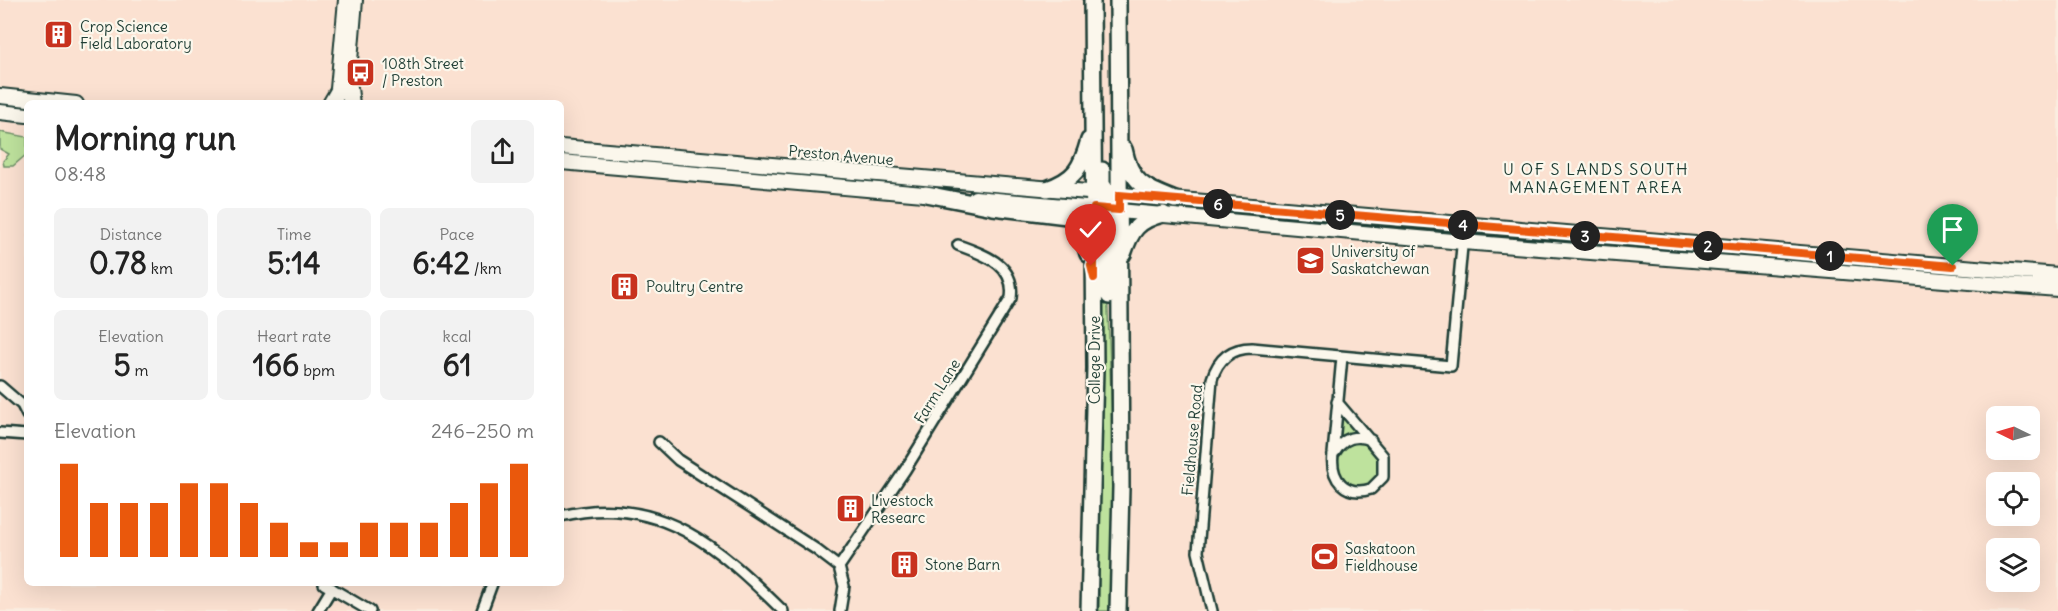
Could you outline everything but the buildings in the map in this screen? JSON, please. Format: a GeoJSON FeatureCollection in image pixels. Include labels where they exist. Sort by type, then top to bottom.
{"type":"FeatureCollection","features":[{"type":"Feature","properties":{"kind":"main road","name":"College Drive"},"geometry":{"type":"LineString","coordinates":[[1092,0],[1093,122],[1119,268],[1121,523],[1118,611]]}},
{"type":"Feature","properties":{"kind":"main road","name":"College Drive"},"geometry":{"type":"LineString","coordinates":[[1089,611],[1095,368],[1094,278],[1119,126],[1118,0]]}},
{"type":"Feature","properties":{"kind":"main road"},"geometry":{"type":"LineString","coordinates":[[1093,55],[1102,184],[1106,202],[1117,499],[1121,523]]}},
{"type":"Feature","properties":{"kind":"main road"},"geometry":{"type":"LineString","coordinates":[[0,96],[38,100]]}},
{"type":"Feature","properties":{"kind":"main road"},"geometry":{"type":"LineString","coordinates":[[0,112],[24,115]]}},
{"type":"Feature","properties":{"kind":"main road"},"geometry":{"type":"LineString","coordinates":[[1047,189],[1065,183],[1073,176],[1084,156],[1093,122]]}},
{"type":"Feature","properties":{"kind":"main road"},"geometry":{"type":"LineString","coordinates":[[1119,126],[1126,160],[1132,175],[1148,190],[1175,200]]}},
{"type":"Feature","properties":{"kind":"main road","name":"Preston Avenue"},"geometry":{"type":"LineString","coordinates":[[564,147],[1047,189],[1106,202]]}},
{"type":"Feature","properties":{"kind":"main road","name":"Preston Avenue"},"geometry":{"type":"LineString","coordinates":[[564,162],[926,194],[1106,202]]}},
{"type":"Feature","properties":{"kind":"main road"},"geometry":{"type":"LineString","coordinates":[[926,194],[993,207],[1053,213],[1073,219],[1085,237],[1094,278]]}},
{"type":"Feature","properties":{"kind":"main road"},"geometry":{"type":"LineString","coordinates":[[1106,202],[1175,200],[2058,274]]}},
{"type":"Feature","properties":{"kind":"main road"},"geometry":{"type":"LineString","coordinates":[[1106,202],[1163,214],[1463,242],[2058,289]]}},
{"type":"Feature","properties":{"kind":"main road"},"geometry":{"type":"LineString","coordinates":[[1119,268],[1136,225],[1163,214]]}},
{"type":"Feature","properties":{"kind":"street"},"geometry":{"type":"LineString","coordinates":[[338,97],[345,0]]}},
{"type":"Feature","properties":{"kind":"street"},"geometry":{"type":"LineString","coordinates":[[338,97],[356,0]]}},
{"type":"Feature","properties":{"kind":"street","name":"Fieldhouse Road"},"geometry":{"type":"LineString","coordinates":[[1212,611],[1198,552],[1212,379],[1217,365],[1227,355],[1245,348],[1450,366],[1464,225]]}},
{"type":"Feature","properties":{"kind":"street","name":"Farm Lane"},"geometry":{"type":"LineString","coordinates":[[839,567],[905,470],[1011,298],[1010,280],[1002,266],[958,245]]}},
{"type":"Feature","properties":{"kind":"street"},"geometry":{"type":"LineString","coordinates":[[1337,402],[1383,456],[1384,473],[1378,484],[1367,490],[1353,491],[1341,485],[1333,472],[1337,402],[1342,357]]}},
{"type":"Feature","properties":{"kind":"street"},"geometry":{"type":"LineString","coordinates":[[0,386],[24,409]]}},
{"type":"Feature","properties":{"kind":"street"},"geometry":{"type":"LineString","coordinates":[[0,433],[24,435]]}},
{"type":"Feature","properties":{"kind":"street"},"geometry":{"type":"LineString","coordinates":[[1333,454],[1342,442],[1352,437],[1373,442]]}},
{"type":"Feature","properties":{"kind":"street"},"geometry":{"type":"LineString","coordinates":[[659,442],[678,460],[839,567],[844,586],[840,611]]}},
{"type":"Feature","properties":{"kind":"street"},"geometry":{"type":"LineString","coordinates":[[564,516],[608,511],[666,521],[694,534],[715,549],[783,611]]}},
{"type":"Feature","properties":{"kind":"street"},"geometry":{"type":"LineString","coordinates":[[318,611],[328,586],[370,611]]}},
{"type":"Feature","properties":{"kind":"street"},"geometry":{"type":"LineString","coordinates":[[482,611],[491,586]]}},
{"type":"Feature","properties":{"kind":"shaded area","name":"University of Saskatchewan"},"geometry":{"type":"Polygon","coordinates":[[[0,0],[2058,0],[2058,611],[0,611],[0,0]]]}},
{"type":"Feature","properties":{"kind":"green space"},"geometry":{"type":"Polygon","coordinates":[[[0,132],[24,136],[24,157],[13,166],[4,166],[3,161],[9,154],[0,149],[0,132]]]}},
{"type":"Feature","properties":{"kind":"green space"},"geometry":{"type":"Polygon","coordinates":[[[1105,229],[1114,473],[1112,611],[1099,611],[1099,248],[1105,229]]]}},
{"type":"Feature","properties":{"kind":"green space"},"geometry":{"type":"Polygon","coordinates":[[[1341,417],[1345,417],[1357,433],[1340,437],[1341,417]]]}},
{"type":"Feature","properties":{"kind":"green space"},"geometry":{"type":"Polygon","coordinates":[[[1366,441],[1378,456],[1379,474],[1367,486],[1356,487],[1342,480],[1338,466],[1339,458],[1348,442],[1366,441]]]}},
{"type":"Feature","properties":{"kind":"place","name":"Crop Science Field Laboratory"},"geometry":{"type":"Point","coordinates":[59,35]}},
{"type":"Feature","properties":{"kind":"place","name":"108th Street / Preston"},"geometry":{"type":"Point","coordinates":[361,72]}},
{"type":"Feature","properties":{"kind":"place","name":"University of Saskatchewan"},"geometry":{"type":"Point","coordinates":[1310,260]}},
{"type":"Feature","properties":{"kind":"place","name":"Poultry Centre"},"geometry":{"type":"Point","coordinates":[625,286]}},
{"type":"Feature","properties":{"kind":"place","name":"Livestock Researc"},"geometry":{"type":"Point","coordinates":[850,509]}},
{"type":"Feature","properties":{"kind":"place","name":"Saskatoon Fieldhouse"},"geometry":{"type":"Point","coordinates":[1324,557]}},
{"type":"Feature","properties":{"kind":"place","name":"Stone Barn"},"geometry":{"type":"Point","coordinates":[904,564]}},
{"type":"Feature","properties":{"kind":"district","name":"U OF S LANDS SOUTH MANAGEMENT AREA"},"geometry":{"type":"Point","coordinates":[1596,178]}},
{"type":"Feature","properties":{"kind":"route"},"geometry":{"type":"LineString","coordinates":[[1091,266],[1094,278],[1094,208],[1119,210],[1119,195],[1953,266]]}}]}
